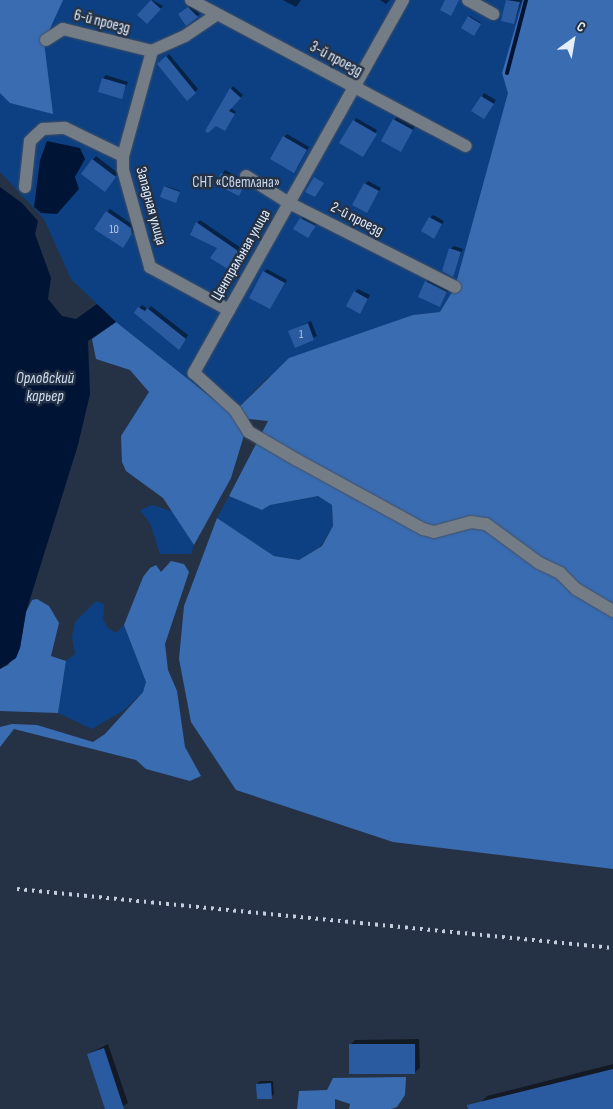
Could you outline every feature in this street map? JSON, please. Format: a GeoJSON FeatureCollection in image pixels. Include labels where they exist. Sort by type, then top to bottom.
{"type":"FeatureCollection","features":[{"type":"Feature","properties":{"kind":"street","name":"3-й проезд"},"geometry":{"type":"LineString","coordinates":[[191,0],[216,15],[466,146]]}},
{"type":"Feature","properties":{"kind":"street","name":"Центральная улица"},"geometry":{"type":"LineString","coordinates":[[404,0],[194,373],[235,410],[249,432],[423,528],[434,532],[471,522],[486,524],[539,563],[560,573],[576,589],[613,611]]}},
{"type":"Feature","properties":{"kind":"street"},"geometry":{"type":"LineString","coordinates":[[468,0],[493,14]]}},
{"type":"Feature","properties":{"kind":"street"},"geometry":{"type":"LineString","coordinates":[[152,51],[185,36],[216,15]]}},
{"type":"Feature","properties":{"kind":"street","name":"6-й проезд"},"geometry":{"type":"LineString","coordinates":[[46,40],[63,29],[152,51]]}},
{"type":"Feature","properties":{"kind":"street","name":"Западная улица"},"geometry":{"type":"LineString","coordinates":[[152,51],[123,156],[123,170],[150,267],[229,310]]}},
{"type":"Feature","properties":{"kind":"street"},"geometry":{"type":"LineString","coordinates":[[24,187],[30,141],[43,128],[65,128],[123,156]]}},
{"type":"Feature","properties":{"kind":"street","name":"2-й проезд"},"geometry":{"type":"LineString","coordinates":[[246,176],[290,203],[455,287]]}},
{"type":"Feature","properties":{"kind":"green space","name":"СНТ «Светлана»"},"geometry":{"type":"Polygon","coordinates":[[[59,0],[523,0],[502,73],[509,93],[455,287],[440,312],[413,315],[267,378],[232,414],[116,322],[71,279],[44,219],[0,172],[0,53],[59,0]]]}},
{"type":"Feature","properties":{"kind":"green space"},"geometry":{"type":"Polygon","coordinates":[[[229,496],[262,510],[270,505],[318,496],[332,505],[333,526],[321,546],[299,560],[274,556],[217,518],[229,496]]]}},
{"type":"Feature","properties":{"kind":"green space"},"geometry":{"type":"Polygon","coordinates":[[[153,505],[173,512],[194,545],[191,554],[160,554],[150,523],[140,510],[153,505]]]}},
{"type":"Feature","properties":{"kind":"green space"},"geometry":{"type":"Polygon","coordinates":[[[96,601],[104,604],[103,620],[108,628],[116,633],[124,625],[146,682],[143,692],[123,711],[92,729],[58,713],[66,661],[75,654],[72,637],[75,622],[96,601]]]}},
{"type":"Feature","properties":{"kind":"shaded area"},"geometry":{"type":"Polygon","coordinates":[[[0,0],[63,0],[44,42],[53,114],[10,103],[0,93],[0,0]]]}},
{"type":"Feature","properties":{"kind":"shaded area"},"geometry":{"type":"Polygon","coordinates":[[[523,0],[613,0],[613,869],[393,842],[236,790],[191,722],[179,659],[184,606],[217,518],[274,556],[299,560],[322,546],[333,526],[332,505],[318,496],[270,505],[262,510],[229,496],[268,421],[249,419],[231,478],[194,545],[163,498],[126,471],[122,462],[121,436],[149,392],[130,370],[96,359],[92,339],[116,322],[232,414],[289,358],[413,315],[440,312],[455,287],[508,93],[502,73],[523,0]]]}},
{"type":"Feature","properties":{"kind":"shaded area"},"geometry":{"type":"Polygon","coordinates":[[[171,561],[184,564],[189,572],[165,644],[168,670],[177,691],[185,747],[201,776],[190,781],[146,769],[136,760],[14,729],[0,747],[0,727],[12,724],[37,725],[93,742],[105,734],[143,692],[146,682],[124,625],[143,577],[150,568],[156,565],[161,572],[171,561]]]}},
{"type":"Feature","properties":{"kind":"shaded area"},"geometry":{"type":"Polygon","coordinates":[[[37,599],[49,606],[59,623],[51,656],[66,661],[58,713],[0,711],[0,669],[8,665],[20,648],[26,612],[32,600],[37,599]]]}},
{"type":"Feature","properties":{"kind":"shaded area"},"geometry":{"type":"Polygon","coordinates":[[[406,1077],[405,1095],[397,1107],[391,1109],[349,1109],[350,1104],[335,1099],[335,1109],[297,1109],[299,1091],[327,1090],[333,1078],[406,1077]]]}},
{"type":"Feature","properties":{"kind":"water"},"geometry":{"type":"Polygon","coordinates":[[[47,141],[80,148],[85,159],[75,177],[79,189],[57,214],[41,213],[34,207],[40,160],[47,141]]]}},
{"type":"Feature","properties":{"kind":"water","name":"Орловский карьер"},"geometry":{"type":"Polygon","coordinates":[[[0,187],[22,203],[38,221],[35,234],[51,278],[48,299],[62,316],[76,319],[97,304],[116,322],[88,341],[90,394],[78,445],[26,612],[20,648],[16,658],[0,669],[0,187]]]}},
{"type":"Feature","properties":{"kind":"building"},"geometry":{"type":"Polygon","coordinates":[[[151,0],[161,9],[147,24],[137,15],[151,0]]]}},
{"type":"Feature","properties":{"kind":"building"},"geometry":{"type":"Polygon","coordinates":[[[445,0],[459,0],[451,16],[440,10],[445,0]]]}},
{"type":"Feature","properties":{"kind":"building"},"geometry":{"type":"Polygon","coordinates":[[[506,0],[520,2],[514,24],[501,21],[506,0]]]}},
{"type":"Feature","properties":{"kind":"building"},"geometry":{"type":"Polygon","coordinates":[[[188,7],[198,17],[186,26],[178,14],[188,7]]]}},
{"type":"Feature","properties":{"kind":"building"},"geometry":{"type":"Polygon","coordinates":[[[468,16],[481,24],[474,36],[461,28],[468,16]]]}},
{"type":"Feature","properties":{"kind":"building"},"geometry":{"type":"Polygon","coordinates":[[[166,56],[196,93],[187,101],[157,64],[166,56]]]}},
{"type":"Feature","properties":{"kind":"building"},"geometry":{"type":"Polygon","coordinates":[[[102,78],[126,85],[122,99],[98,92],[102,78]]]}},
{"type":"Feature","properties":{"kind":"building"},"geometry":{"type":"Polygon","coordinates":[[[230,88],[241,98],[229,111],[235,114],[225,131],[216,126],[208,133],[205,131],[230,88]]]}},
{"type":"Feature","properties":{"kind":"building"},"geometry":{"type":"Polygon","coordinates":[[[481,96],[494,104],[484,119],[471,111],[481,96]]]}},
{"type":"Feature","properties":{"kind":"building"},"geometry":{"type":"Polygon","coordinates":[[[393,119],[413,130],[401,152],[381,141],[393,119]]]}},
{"type":"Feature","properties":{"kind":"building"},"geometry":{"type":"Polygon","coordinates":[[[353,120],[377,134],[363,157],[339,143],[353,120]]]}},
{"type":"Feature","properties":{"kind":"building"},"geometry":{"type":"Polygon","coordinates":[[[283,136],[307,150],[294,173],[270,159],[283,136]]]}},
{"type":"Feature","properties":{"kind":"building"},"geometry":{"type":"Polygon","coordinates":[[[92,159],[116,177],[105,192],[81,174],[92,159]]]}},
{"type":"Feature","properties":{"kind":"building"},"geometry":{"type":"Polygon","coordinates":[[[221,173],[245,185],[239,196],[215,184],[221,173]]]}},
{"type":"Feature","properties":{"kind":"building"},"geometry":{"type":"Polygon","coordinates":[[[314,177],[324,183],[315,197],[305,192],[314,177]]]}},
{"type":"Feature","properties":{"kind":"building"},"geometry":{"type":"Polygon","coordinates":[[[364,183],[379,191],[367,213],[352,205],[364,183]]]}},
{"type":"Feature","properties":{"kind":"building"},"geometry":{"type":"Polygon","coordinates":[[[164,186],[180,192],[176,203],[160,197],[164,186]]]}},
{"type":"Feature","properties":{"kind":"building"},"geometry":{"type":"Polygon","coordinates":[[[106,211],[131,228],[132,234],[123,248],[94,229],[106,211]]]}},
{"type":"Feature","properties":{"kind":"building"},"geometry":{"type":"Polygon","coordinates":[[[429,217],[442,224],[434,239],[421,231],[429,217]]]}},
{"type":"Feature","properties":{"kind":"building"},"geometry":{"type":"Polygon","coordinates":[[[300,218],[316,226],[308,238],[293,229],[300,218]]]}},
{"type":"Feature","properties":{"kind":"building"},"geometry":{"type":"Polygon","coordinates":[[[196,222],[241,253],[231,271],[210,258],[217,248],[190,235],[196,222]]]}},
{"type":"Feature","properties":{"kind":"building"},"geometry":{"type":"Polygon","coordinates":[[[449,248],[461,252],[453,277],[442,271],[449,248]]]}},
{"type":"Feature","properties":{"kind":"building"},"geometry":{"type":"Polygon","coordinates":[[[263,271],[285,283],[270,309],[249,298],[263,271]]]}},
{"type":"Feature","properties":{"kind":"building"},"geometry":{"type":"Polygon","coordinates":[[[425,281],[447,292],[440,307],[418,297],[425,281]]]}},
{"type":"Feature","properties":{"kind":"building"},"geometry":{"type":"Polygon","coordinates":[[[354,291],[368,299],[360,314],[346,306],[354,291]]]}},
{"type":"Feature","properties":{"kind":"building"},"geometry":{"type":"Polygon","coordinates":[[[138,307],[145,311],[147,308],[186,339],[179,350],[134,313],[138,307]]]}},
{"type":"Feature","properties":{"kind":"building"},"geometry":{"type":"Polygon","coordinates":[[[308,323],[314,340],[295,348],[288,331],[308,323]]]}},
{"type":"Feature","properties":{"kind":"building"},"geometry":{"type":"Polygon","coordinates":[[[349,1044],[415,1044],[415,1074],[349,1074],[349,1044]]]}},
{"type":"Feature","properties":{"kind":"building"},"geometry":{"type":"Polygon","coordinates":[[[104,1048],[124,1109],[105,1109],[87,1054],[104,1048]]]}},
{"type":"Feature","properties":{"kind":"building"},"geometry":{"type":"Polygon","coordinates":[[[613,1069],[613,1109],[468,1109],[467,1105],[613,1069]]]}},
{"type":"Feature","properties":{"kind":"building"},"geometry":{"type":"Polygon","coordinates":[[[271,1083],[272,1099],[257,1099],[256,1084],[271,1083]]]}},
{"type":"Feature","properties":{"kind":"waterway"},"geometry":{"type":"LineString","coordinates":[[507,73],[526,0]]}},
{"type":"Feature","properties":{"kind":"railway"},"geometry":{"type":"LineString","coordinates":[[17,889],[613,948]]}}]}
